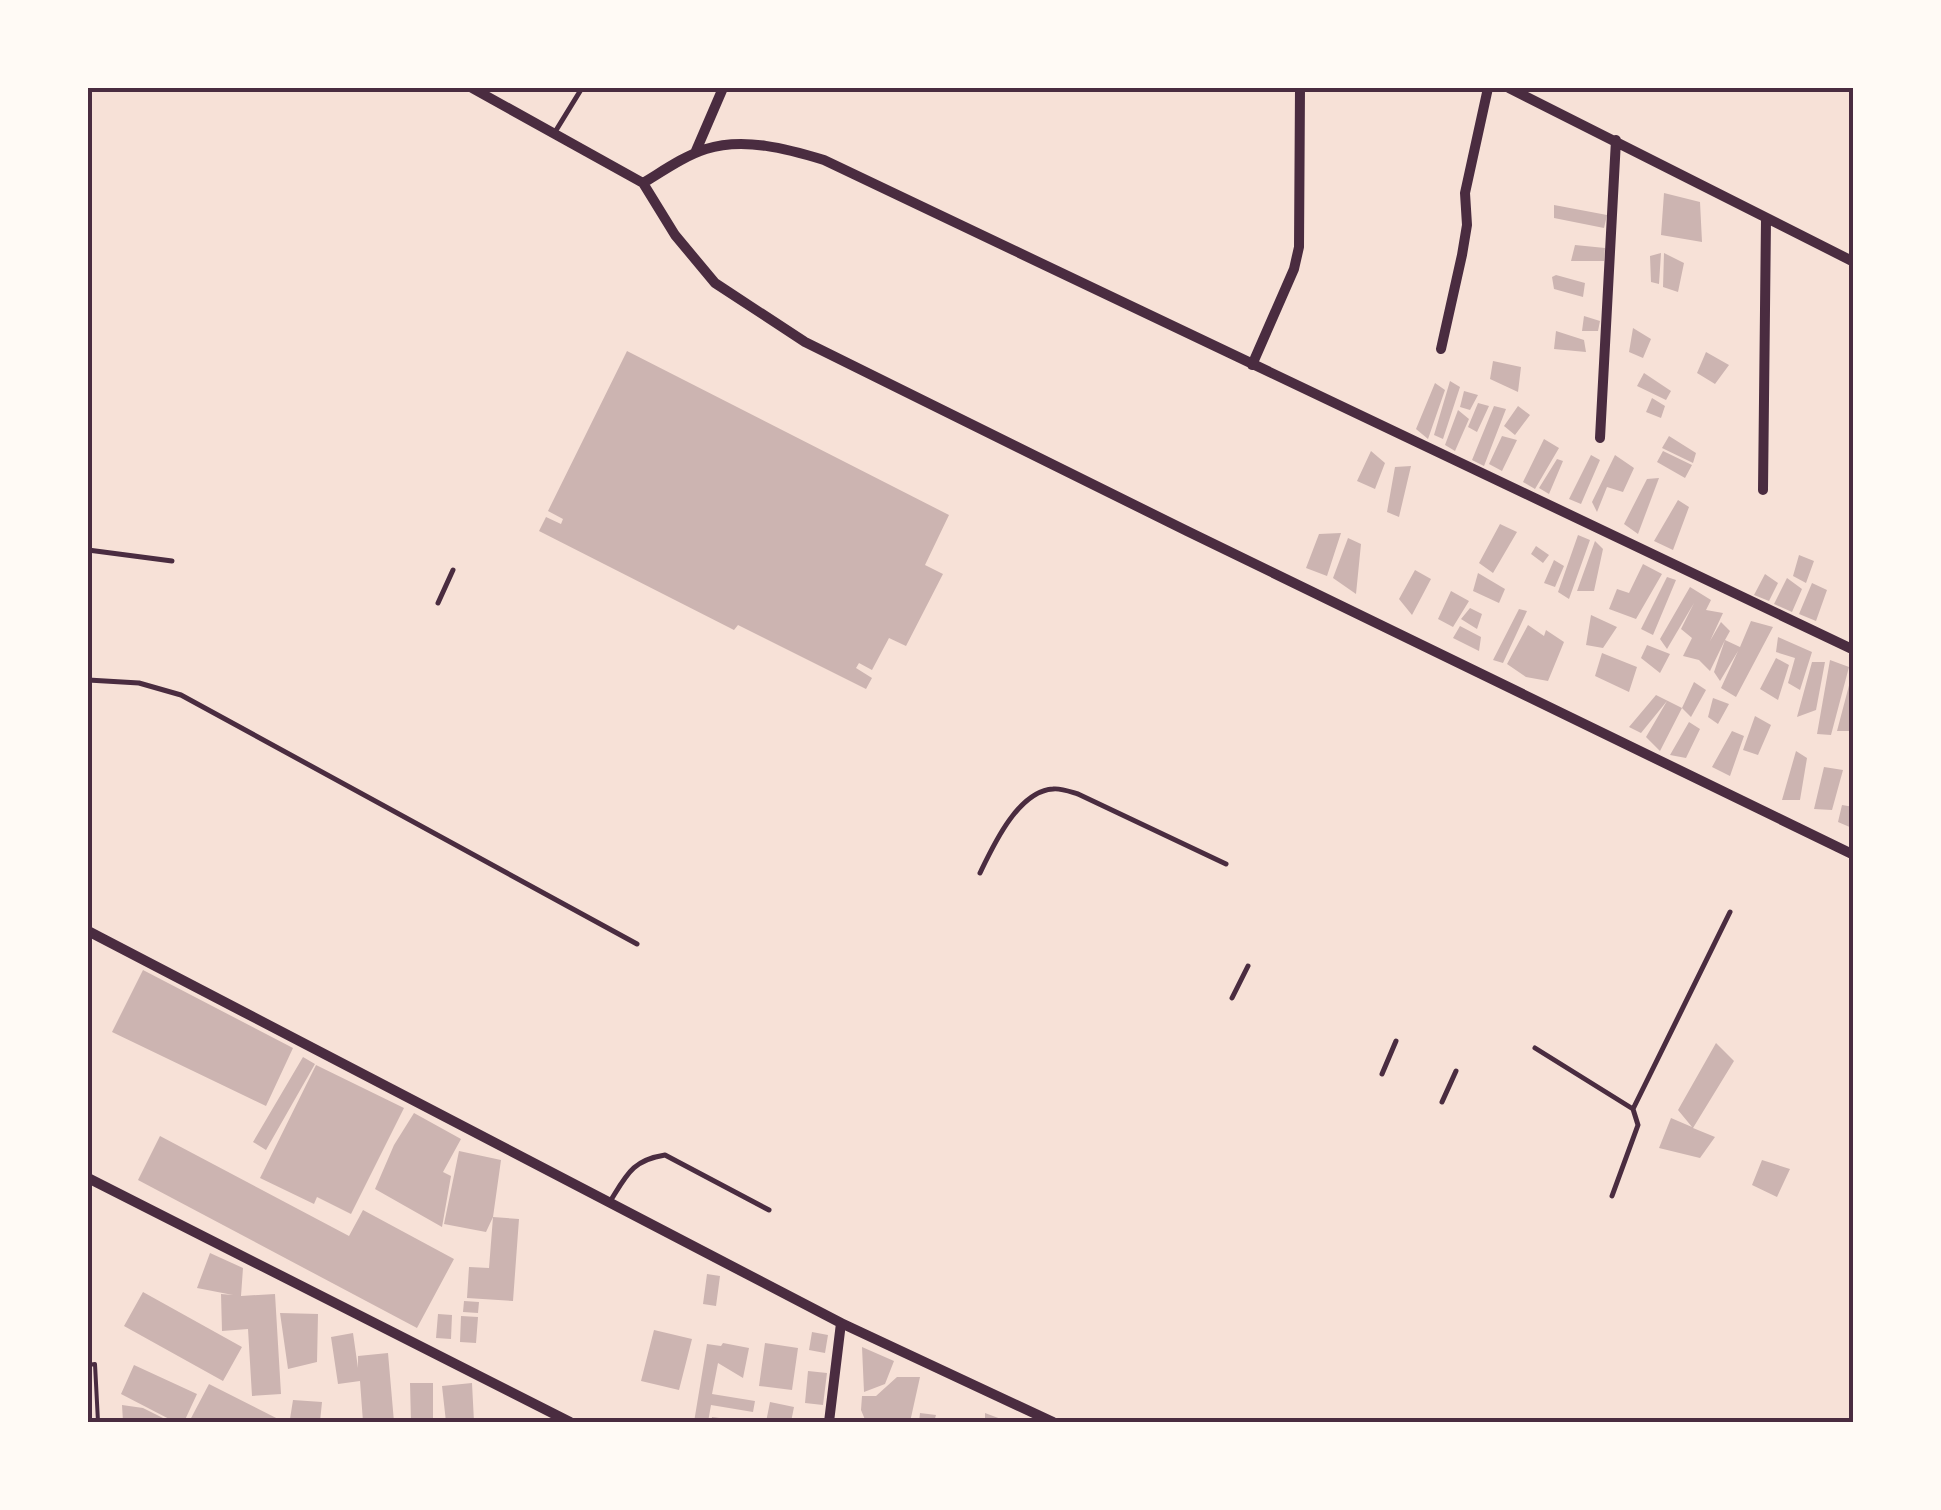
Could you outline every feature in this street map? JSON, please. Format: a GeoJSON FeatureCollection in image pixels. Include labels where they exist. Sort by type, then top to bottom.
{"type":"FeatureCollection","features":[{"type":"Feature","properties":{"kind":"street"},"geometry":{"type":"LineString","coordinates":[[472,88],[643,183],[676,235],[715,283],[805,342],[1854,854]]}},
{"type":"Feature","properties":{"kind":"street"},"geometry":{"type":"LineString","coordinates":[[695,154],[723,88]]}},
{"type":"Feature","properties":{"kind":"street"},"geometry":{"type":"LineString","coordinates":[[1252,364],[1294,269],[1298,247],[1300,88]]}},
{"type":"Feature","properties":{"kind":"street"},"geometry":{"type":"LineString","coordinates":[[1440,349],[1462,255],[1467,226],[1465,193],[1488,88]]}},
{"type":"Feature","properties":{"kind":"street"},"geometry":{"type":"LineString","coordinates":[[1509,88],[1854,262]]}},
{"type":"Feature","properties":{"kind":"street"},"geometry":{"type":"LineString","coordinates":[[1600,438],[1616,140]]}},
{"type":"Feature","properties":{"kind":"street"},"geometry":{"type":"LineString","coordinates":[[643,183],[695,154],[719,147],[760,145],[824,160],[1854,650]]}},
{"type":"Feature","properties":{"kind":"street"},"geometry":{"type":"LineString","coordinates":[[1763,490],[1766,218]]}},
{"type":"Feature","properties":{"kind":"street"},"geometry":{"type":"LineString","coordinates":[[88,931],[840,1323],[1054,1422]]}},
{"type":"Feature","properties":{"kind":"street"},"geometry":{"type":"LineString","coordinates":[[88,1178],[570,1422]]}},
{"type":"Feature","properties":{"kind":"street"},"geometry":{"type":"LineString","coordinates":[[829,1422],[840,1323]]}},
{"type":"Feature","properties":{"kind":"lane"},"geometry":{"type":"LineString","coordinates":[[555,132],[582,88]]}},
{"type":"Feature","properties":{"kind":"lane"},"geometry":{"type":"LineString","coordinates":[[88,550],[172,561]]}},
{"type":"Feature","properties":{"kind":"lane"},"geometry":{"type":"LineString","coordinates":[[438,604],[453,570]]}},
{"type":"Feature","properties":{"kind":"lane"},"geometry":{"type":"LineString","coordinates":[[88,680],[139,683],[181,694],[637,944]]}},
{"type":"Feature","properties":{"kind":"lane"},"geometry":{"type":"LineString","coordinates":[[980,873],[998,835],[1032,796],[1054,788],[1078,794],[1226,864]]}},
{"type":"Feature","properties":{"kind":"lane"},"geometry":{"type":"LineString","coordinates":[[1633,1109],[1730,912]]}},
{"type":"Feature","properties":{"kind":"lane"},"geometry":{"type":"LineString","coordinates":[[1232,998],[1248,966]]}},
{"type":"Feature","properties":{"kind":"lane"},"geometry":{"type":"LineString","coordinates":[[1382,1074],[1396,1040]]}},
{"type":"Feature","properties":{"kind":"lane"},"geometry":{"type":"LineString","coordinates":[[1535,1048],[1633,1109],[1638,1125],[1612,1196]]}},
{"type":"Feature","properties":{"kind":"lane"},"geometry":{"type":"LineString","coordinates":[[1442,1102],[1456,1071]]}},
{"type":"Feature","properties":{"kind":"lane"},"geometry":{"type":"LineString","coordinates":[[610,1202],[629,1170],[646,1158],[664,1155],[769,1210]]}},
{"type":"Feature","properties":{"kind":"path"},"geometry":{"type":"LineString","coordinates":[[88,1364],[95,1364],[98,1422]]}},
{"type":"Feature","properties":{"kind":"building"},"geometry":{"type":"Polygon","coordinates":[[[1664,193],[1700,202],[1702,242],[1661,235],[1664,193]]]}},
{"type":"Feature","properties":{"kind":"building"},"geometry":{"type":"Polygon","coordinates":[[[1554,205],[1607,215],[1604,228],[1554,218],[1554,205]]]}},
{"type":"Feature","properties":{"kind":"building"},"geometry":{"type":"Polygon","coordinates":[[[1575,245],[1605,248],[1604,261],[1571,261],[1575,245]]]}},
{"type":"Feature","properties":{"kind":"building"},"geometry":{"type":"Polygon","coordinates":[[[1661,253],[1659,284],[1651,282],[1650,256],[1661,253]]]}},
{"type":"Feature","properties":{"kind":"building"},"geometry":{"type":"Polygon","coordinates":[[[1664,253],[1684,263],[1678,292],[1663,287],[1664,253]]]}},
{"type":"Feature","properties":{"kind":"building"},"geometry":{"type":"Polygon","coordinates":[[[1552,277],[1585,283],[1583,297],[1554,289],[1552,277]]]}},
{"type":"Feature","properties":{"kind":"building"},"geometry":{"type":"Polygon","coordinates":[[[1584,316],[1600,321],[1598,331],[1582,331],[1584,316]]]}},
{"type":"Feature","properties":{"kind":"building"},"geometry":{"type":"Polygon","coordinates":[[[1633,328],[1651,339],[1643,358],[1629,352],[1633,328]]]}},
{"type":"Feature","properties":{"kind":"building"},"geometry":{"type":"Polygon","coordinates":[[[1556,331],[1584,340],[1586,352],[1554,349],[1556,331]]]}},
{"type":"Feature","properties":{"kind":"building"},"geometry":{"type":"Polygon","coordinates":[[[627,351],[949,515],[925,565],[943,574],[906,646],[889,638],[872,670],[859,663],[856,668],[872,678],[866,689],[738,625],[734,630],[539,531],[546,517],[561,524],[563,519],[548,511],[627,351]]]}},
{"type":"Feature","properties":{"kind":"building"},"geometry":{"type":"Polygon","coordinates":[[[1706,352],[1729,365],[1715,384],[1697,373],[1706,352]]]}},
{"type":"Feature","properties":{"kind":"building"},"geometry":{"type":"Polygon","coordinates":[[[1493,361],[1521,367],[1518,392],[1490,379],[1493,361]]]}},
{"type":"Feature","properties":{"kind":"building"},"geometry":{"type":"Polygon","coordinates":[[[1644,373],[1671,391],[1666,400],[1637,386],[1644,373]]]}},
{"type":"Feature","properties":{"kind":"building"},"geometry":{"type":"Polygon","coordinates":[[[1450,381],[1460,387],[1443,439],[1434,435],[1450,381]]]}},
{"type":"Feature","properties":{"kind":"building"},"geometry":{"type":"Polygon","coordinates":[[[1435,383],[1445,390],[1428,439],[1416,429],[1435,383]]]}},
{"type":"Feature","properties":{"kind":"building"},"geometry":{"type":"Polygon","coordinates":[[[1464,391],[1478,395],[1470,410],[1460,407],[1464,391]]]}},
{"type":"Feature","properties":{"kind":"building"},"geometry":{"type":"Polygon","coordinates":[[[1652,398],[1665,406],[1661,418],[1646,412],[1652,398]]]}},
{"type":"Feature","properties":{"kind":"building"},"geometry":{"type":"Polygon","coordinates":[[[1478,403],[1489,406],[1477,432],[1468,427],[1478,403]]]}},
{"type":"Feature","properties":{"kind":"building"},"geometry":{"type":"Polygon","coordinates":[[[1494,406],[1506,409],[1484,466],[1472,460],[1494,406]]]}},
{"type":"Feature","properties":{"kind":"building"},"geometry":{"type":"Polygon","coordinates":[[[1518,406],[1530,415],[1515,435],[1504,426],[1518,406]]]}},
{"type":"Feature","properties":{"kind":"building"},"geometry":{"type":"Polygon","coordinates":[[[1458,410],[1469,419],[1455,451],[1445,445],[1458,410]]]}},
{"type":"Feature","properties":{"kind":"building"},"geometry":{"type":"Polygon","coordinates":[[[1502,436],[1517,440],[1502,471],[1489,464],[1502,436]]]}},
{"type":"Feature","properties":{"kind":"building"},"geometry":{"type":"Polygon","coordinates":[[[1669,436],[1696,453],[1693,463],[1662,448],[1669,436]]]}},
{"type":"Feature","properties":{"kind":"building"},"geometry":{"type":"Polygon","coordinates":[[[1544,439],[1559,448],[1535,489],[1523,482],[1544,439]]]}},
{"type":"Feature","properties":{"kind":"building"},"geometry":{"type":"Polygon","coordinates":[[[1371,451],[1385,463],[1375,489],[1357,481],[1371,451]]]}},
{"type":"Feature","properties":{"kind":"building"},"geometry":{"type":"Polygon","coordinates":[[[1663,451],[1692,465],[1685,478],[1657,462],[1663,451]]]}},
{"type":"Feature","properties":{"kind":"building"},"geometry":{"type":"Polygon","coordinates":[[[1591,455],[1600,460],[1581,504],[1569,499],[1591,455]]]}},
{"type":"Feature","properties":{"kind":"building"},"geometry":{"type":"Polygon","coordinates":[[[1615,455],[1634,468],[1623,492],[1607,487],[1597,512],[1592,502],[1615,455]]]}},
{"type":"Feature","properties":{"kind":"building"},"geometry":{"type":"Polygon","coordinates":[[[1557,459],[1563,461],[1549,494],[1539,488],[1557,459]]]}},
{"type":"Feature","properties":{"kind":"building"},"geometry":{"type":"Polygon","coordinates":[[[1411,466],[1399,517],[1387,512],[1395,467],[1411,466]]]}},
{"type":"Feature","properties":{"kind":"building"},"geometry":{"type":"Polygon","coordinates":[[[1659,478],[1638,534],[1624,524],[1647,479],[1659,478]]]}},
{"type":"Feature","properties":{"kind":"building"},"geometry":{"type":"Polygon","coordinates":[[[1678,500],[1689,507],[1673,550],[1654,541],[1678,500]]]}},
{"type":"Feature","properties":{"kind":"building"},"geometry":{"type":"Polygon","coordinates":[[[1500,524],[1517,532],[1493,573],[1479,563],[1500,524]]]}},
{"type":"Feature","properties":{"kind":"building"},"geometry":{"type":"Polygon","coordinates":[[[1341,533],[1327,576],[1306,568],[1319,534],[1341,533]]]}},
{"type":"Feature","properties":{"kind":"building"},"geometry":{"type":"Polygon","coordinates":[[[1578,535],[1590,540],[1569,599],[1558,592],[1578,535]]]}},
{"type":"Feature","properties":{"kind":"building"},"geometry":{"type":"Polygon","coordinates":[[[1348,538],[1361,544],[1356,594],[1333,578],[1348,538]]]}},
{"type":"Feature","properties":{"kind":"building"},"geometry":{"type":"Polygon","coordinates":[[[1595,541],[1603,549],[1594,591],[1577,591],[1595,541]]]}},
{"type":"Feature","properties":{"kind":"building"},"geometry":{"type":"Polygon","coordinates":[[[1536,546],[1549,555],[1543,563],[1531,554],[1536,546]]]}},
{"type":"Feature","properties":{"kind":"building"},"geometry":{"type":"Polygon","coordinates":[[[1799,555],[1814,561],[1806,583],[1793,576],[1799,555]]]}},
{"type":"Feature","properties":{"kind":"building"},"geometry":{"type":"Polygon","coordinates":[[[1554,560],[1564,566],[1555,587],[1544,583],[1554,560]]]}},
{"type":"Feature","properties":{"kind":"building"},"geometry":{"type":"Polygon","coordinates":[[[1643,564],[1662,574],[1636,619],[1609,609],[1617,589],[1629,593],[1643,564]]]}},
{"type":"Feature","properties":{"kind":"building"},"geometry":{"type":"Polygon","coordinates":[[[1415,570],[1431,579],[1412,615],[1399,599],[1415,570]]]}},
{"type":"Feature","properties":{"kind":"building"},"geometry":{"type":"Polygon","coordinates":[[[1478,573],[1505,589],[1499,603],[1473,591],[1478,573]]]}},
{"type":"Feature","properties":{"kind":"building"},"geometry":{"type":"Polygon","coordinates":[[[1765,574],[1778,583],[1769,601],[1754,595],[1765,574]]]}},
{"type":"Feature","properties":{"kind":"building"},"geometry":{"type":"Polygon","coordinates":[[[1667,577],[1676,580],[1653,635],[1641,629],[1667,577]]]}},
{"type":"Feature","properties":{"kind":"building"},"geometry":{"type":"Polygon","coordinates":[[[1787,578],[1802,589],[1792,612],[1774,604],[1787,578]]]}},
{"type":"Feature","properties":{"kind":"building"},"geometry":{"type":"Polygon","coordinates":[[[1812,583],[1827,590],[1816,621],[1799,614],[1812,583]]]}},
{"type":"Feature","properties":{"kind":"building"},"geometry":{"type":"Polygon","coordinates":[[[1690,587],[1711,600],[1706,610],[1723,613],[1710,641],[1721,622],[1730,631],[1710,671],[1699,660],[1683,656],[1692,638],[1681,629],[1694,603],[1667,649],[1660,639],[1690,587]]]}},
{"type":"Feature","properties":{"kind":"building"},"geometry":{"type":"Polygon","coordinates":[[[1451,591],[1469,601],[1453,627],[1438,619],[1451,591]]]}},
{"type":"Feature","properties":{"kind":"building"},"geometry":{"type":"Polygon","coordinates":[[[1470,608],[1482,614],[1477,629],[1461,619],[1470,608]]]}},
{"type":"Feature","properties":{"kind":"building"},"geometry":{"type":"Polygon","coordinates":[[[1519,609],[1527,611],[1503,663],[1493,660],[1519,609]]]}},
{"type":"Feature","properties":{"kind":"building"},"geometry":{"type":"Polygon","coordinates":[[[1591,615],[1617,627],[1603,648],[1586,645],[1591,615]]]}},
{"type":"Feature","properties":{"kind":"building"},"geometry":{"type":"Polygon","coordinates":[[[1751,621],[1773,627],[1736,697],[1721,688],[1738,651],[1720,681],[1714,672],[1725,640],[1740,647],[1751,621]]]}},
{"type":"Feature","properties":{"kind":"building"},"geometry":{"type":"Polygon","coordinates":[[[1528,625],[1544,636],[1546,630],[1564,642],[1548,681],[1526,677],[1507,664],[1528,625]]]}},
{"type":"Feature","properties":{"kind":"building"},"geometry":{"type":"Polygon","coordinates":[[[1460,626],[1481,637],[1479,651],[1453,638],[1460,626]]]}},
{"type":"Feature","properties":{"kind":"building"},"geometry":{"type":"Polygon","coordinates":[[[1778,637],[1812,652],[1800,690],[1788,683],[1795,658],[1776,652],[1778,637]]]}},
{"type":"Feature","properties":{"kind":"building"},"geometry":{"type":"Polygon","coordinates":[[[1647,645],[1670,654],[1660,673],[1641,658],[1647,645]]]}},
{"type":"Feature","properties":{"kind":"building"},"geometry":{"type":"Polygon","coordinates":[[[1602,653],[1637,667],[1629,692],[1595,676],[1602,653]]]}},
{"type":"Feature","properties":{"kind":"building"},"geometry":{"type":"Polygon","coordinates":[[[1776,658],[1789,665],[1778,700],[1760,689],[1776,658]]]}},
{"type":"Feature","properties":{"kind":"building"},"geometry":{"type":"Polygon","coordinates":[[[1830,660],[1849,667],[1831,735],[1817,734],[1830,660]]]}},
{"type":"Feature","properties":{"kind":"building"},"geometry":{"type":"Polygon","coordinates":[[[1812,662],[1825,662],[1816,710],[1797,717],[1812,662]]]}},
{"type":"Feature","properties":{"kind":"building"},"geometry":{"type":"Polygon","coordinates":[[[1852,674],[1854,717],[1850,731],[1837,731],[1852,674]]]}},
{"type":"Feature","properties":{"kind":"building"},"geometry":{"type":"Polygon","coordinates":[[[1694,682],[1706,690],[1691,717],[1682,708],[1694,682]]]}},
{"type":"Feature","properties":{"kind":"building"},"geometry":{"type":"Polygon","coordinates":[[[1656,695],[1682,708],[1660,751],[1646,737],[1667,701],[1641,733],[1629,727],[1656,695]]]}},
{"type":"Feature","properties":{"kind":"building"},"geometry":{"type":"Polygon","coordinates":[[[1713,698],[1729,704],[1718,724],[1708,717],[1713,698]]]}},
{"type":"Feature","properties":{"kind":"building"},"geometry":{"type":"Polygon","coordinates":[[[1755,716],[1771,725],[1758,755],[1743,750],[1755,716]]]}},
{"type":"Feature","properties":{"kind":"building"},"geometry":{"type":"Polygon","coordinates":[[[1689,722],[1700,729],[1686,758],[1670,755],[1689,722]]]}},
{"type":"Feature","properties":{"kind":"building"},"geometry":{"type":"Polygon","coordinates":[[[1732,731],[1744,736],[1730,776],[1712,767],[1732,731]]]}},
{"type":"Feature","properties":{"kind":"building"},"geometry":{"type":"Polygon","coordinates":[[[1796,751],[1807,758],[1800,800],[1782,800],[1796,751]]]}},
{"type":"Feature","properties":{"kind":"building"},"geometry":{"type":"Polygon","coordinates":[[[1824,767],[1843,770],[1832,810],[1814,809],[1824,767]]]}},
{"type":"Feature","properties":{"kind":"building"},"geometry":{"type":"Polygon","coordinates":[[[1842,805],[1854,807],[1852,828],[1838,822],[1842,805]]]}},
{"type":"Feature","properties":{"kind":"building"},"geometry":{"type":"Polygon","coordinates":[[[143,970],[293,1048],[266,1106],[112,1032],[143,970]]]}},
{"type":"Feature","properties":{"kind":"building"},"geometry":{"type":"Polygon","coordinates":[[[1716,1043],[1734,1061],[1693,1128],[1715,1137],[1700,1158],[1659,1148],[1671,1118],[1692,1127],[1678,1110],[1716,1043]]]}},
{"type":"Feature","properties":{"kind":"building"},"geometry":{"type":"Polygon","coordinates":[[[303,1057],[315,1064],[266,1150],[253,1142],[303,1057]]]}},
{"type":"Feature","properties":{"kind":"building"},"geometry":{"type":"Polygon","coordinates":[[[316,1065],[404,1108],[351,1214],[317,1197],[314,1204],[260,1178],[316,1065]]]}},
{"type":"Feature","properties":{"kind":"building"},"geometry":{"type":"Polygon","coordinates":[[[414,1113],[461,1139],[443,1172],[451,1176],[442,1227],[375,1189],[394,1145],[414,1113]]]}},
{"type":"Feature","properties":{"kind":"building"},"geometry":{"type":"Polygon","coordinates":[[[160,1136],[349,1236],[363,1210],[454,1259],[417,1328],[138,1180],[160,1136]]]}},
{"type":"Feature","properties":{"kind":"building"},"geometry":{"type":"Polygon","coordinates":[[[459,1151],[501,1160],[493,1217],[486,1232],[444,1224],[459,1151]]]}},
{"type":"Feature","properties":{"kind":"building"},"geometry":{"type":"Polygon","coordinates":[[[1762,1160],[1790,1169],[1777,1197],[1752,1185],[1762,1160]]]}},
{"type":"Feature","properties":{"kind":"building"},"geometry":{"type":"Polygon","coordinates":[[[493,1217],[519,1219],[513,1301],[467,1298],[469,1267],[489,1268],[493,1217]]]}},
{"type":"Feature","properties":{"kind":"building"},"geometry":{"type":"Polygon","coordinates":[[[210,1253],[243,1268],[241,1296],[275,1294],[281,1394],[252,1396],[248,1329],[222,1331],[221,1294],[233,1295],[197,1288],[210,1253]]]}},
{"type":"Feature","properties":{"kind":"building"},"geometry":{"type":"Polygon","coordinates":[[[707,1274],[720,1276],[716,1306],[703,1304],[707,1274]]]}},
{"type":"Feature","properties":{"kind":"building"},"geometry":{"type":"Polygon","coordinates":[[[143,1292],[242,1347],[223,1381],[124,1326],[143,1292]]]}},
{"type":"Feature","properties":{"kind":"building"},"geometry":{"type":"Polygon","coordinates":[[[464,1301],[479,1302],[478,1313],[463,1312],[464,1301]]]}},
{"type":"Feature","properties":{"kind":"building"},"geometry":{"type":"Polygon","coordinates":[[[280,1313],[318,1314],[317,1362],[288,1369],[280,1313]]]}},
{"type":"Feature","properties":{"kind":"building"},"geometry":{"type":"Polygon","coordinates":[[[438,1314],[452,1315],[451,1339],[436,1338],[438,1314]]]}},
{"type":"Feature","properties":{"kind":"building"},"geometry":{"type":"Polygon","coordinates":[[[461,1316],[478,1317],[476,1343],[460,1342],[461,1316]]]}},
{"type":"Feature","properties":{"kind":"building"},"geometry":{"type":"Polygon","coordinates":[[[654,1330],[692,1339],[679,1390],[641,1381],[654,1330]]]}},
{"type":"Feature","properties":{"kind":"building"},"geometry":{"type":"Polygon","coordinates":[[[812,1332],[828,1335],[825,1353],[809,1350],[812,1332]]]}},
{"type":"Feature","properties":{"kind":"building"},"geometry":{"type":"Polygon","coordinates":[[[353,1333],[358,1368],[358,1356],[388,1353],[394,1422],[363,1422],[360,1381],[338,1384],[331,1337],[353,1333]]]}},
{"type":"Feature","properties":{"kind":"building"},"geometry":{"type":"Polygon","coordinates":[[[765,1343],[798,1348],[792,1390],[759,1386],[765,1343]]]}},
{"type":"Feature","properties":{"kind":"building"},"geometry":{"type":"Polygon","coordinates":[[[707,1344],[749,1348],[743,1378],[718,1363],[712,1394],[755,1401],[753,1412],[711,1405],[708,1422],[694,1422],[707,1344]]]}},
{"type":"Feature","properties":{"kind":"building"},"geometry":{"type":"Polygon","coordinates":[[[862,1347],[894,1361],[885,1384],[864,1392],[862,1347]]]}},
{"type":"Feature","properties":{"kind":"building"},"geometry":{"type":"Polygon","coordinates":[[[134,1365],[197,1394],[184,1422],[175,1422],[121,1394],[134,1365]]]}},
{"type":"Feature","properties":{"kind":"building"},"geometry":{"type":"Polygon","coordinates":[[[808,1371],[827,1373],[823,1405],[805,1403],[808,1371]]]}},
{"type":"Feature","properties":{"kind":"building"},"geometry":{"type":"Polygon","coordinates":[[[897,1377],[920,1377],[910,1422],[866,1422],[861,1410],[862,1396],[876,1396],[897,1377]]]}},
{"type":"Feature","properties":{"kind":"building"},"geometry":{"type":"Polygon","coordinates":[[[410,1383],[433,1383],[433,1422],[411,1422],[410,1383]]]}},
{"type":"Feature","properties":{"kind":"building"},"geometry":{"type":"Polygon","coordinates":[[[472,1383],[474,1422],[446,1422],[442,1386],[472,1383]]]}},
{"type":"Feature","properties":{"kind":"building"},"geometry":{"type":"Polygon","coordinates":[[[209,1384],[284,1422],[189,1422],[209,1384]]]}},
{"type":"Feature","properties":{"kind":"building"},"geometry":{"type":"Polygon","coordinates":[[[293,1400],[322,1402],[320,1422],[290,1419],[293,1400]]]}},
{"type":"Feature","properties":{"kind":"building"},"geometry":{"type":"Polygon","coordinates":[[[770,1402],[794,1407],[791,1422],[766,1422],[770,1402]]]}},
{"type":"Feature","properties":{"kind":"building"},"geometry":{"type":"Polygon","coordinates":[[[122,1405],[143,1408],[171,1422],[123,1422],[122,1405]]]}},
{"type":"Feature","properties":{"kind":"building"},"geometry":{"type":"Polygon","coordinates":[[[920,1413],[936,1415],[934,1422],[919,1422],[920,1413]]]}},
{"type":"Feature","properties":{"kind":"building"},"geometry":{"type":"Polygon","coordinates":[[[985,1413],[1001,1419],[1002,1422],[985,1422],[985,1413]]]}},
{"type":"Feature","properties":{"kind":"building"},"geometry":{"type":"Polygon","coordinates":[[[712,1417],[735,1420],[735,1422],[711,1422],[712,1417]]]}}]}
